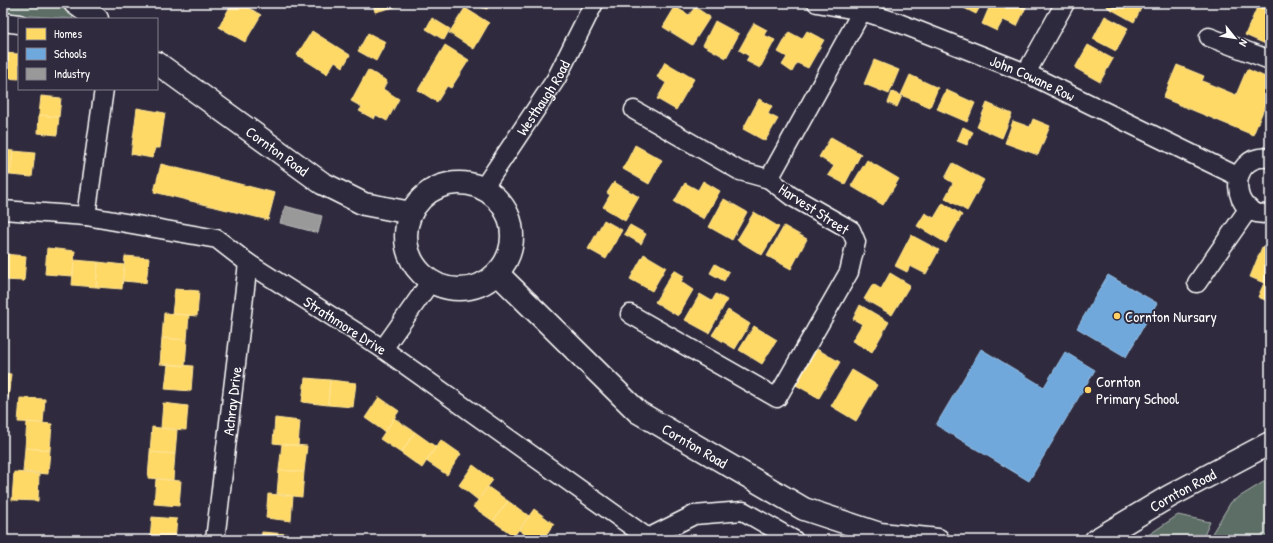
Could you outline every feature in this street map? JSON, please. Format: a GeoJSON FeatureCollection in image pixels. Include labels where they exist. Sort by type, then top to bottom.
{"type":"FeatureCollection","features":[{"type":"Feature","properties":{"kind":"main road"},"geometry":{"type":"LineString","coordinates":[[76,3],[96,18]]}},
{"type":"Feature","properties":{"kind":"main road","name":"Cornton Road"},"geometry":{"type":"LineString","coordinates":[[158,64],[322,184],[364,204],[411,213]]}},
{"type":"Feature","properties":{"kind":"main road"},"geometry":{"type":"LineString","coordinates":[[462,182],[484,187],[501,201],[513,229],[511,252],[497,274],[476,286],[459,289],[443,287],[431,281],[414,264],[406,245],[406,229],[411,213],[421,198],[441,185],[462,182]]}},
{"type":"Feature","properties":{"kind":"main road","name":"Cornton Road"},"geometry":{"type":"LineString","coordinates":[[497,274],[638,412],[804,509],[880,534],[938,540]]}},
{"type":"Feature","properties":{"kind":"main road","name":"Cornton Road"},"geometry":{"type":"LineString","coordinates":[[1096,540],[1170,496],[1270,443]]}},
{"type":"Feature","properties":{"kind":"street","name":"Westhaugh Road"},"geometry":{"type":"LineString","coordinates":[[484,187],[556,78],[594,3]]}},
{"type":"Feature","properties":{"kind":"street","name":"John Cowane Row"},"geometry":{"type":"LineString","coordinates":[[817,3],[862,11],[899,23],[1026,73],[1239,176]]}},
{"type":"Feature","properties":{"kind":"street"},"geometry":{"type":"LineString","coordinates":[[1026,73],[1066,3]]}},
{"type":"Feature","properties":{"kind":"street"},"geometry":{"type":"LineString","coordinates":[[769,179],[862,11]]}},
{"type":"Feature","properties":{"kind":"street"},"geometry":{"type":"LineString","coordinates":[[3,22],[18,24]]}},
{"type":"Feature","properties":{"kind":"street"},"geometry":{"type":"LineString","coordinates":[[1209,37],[1270,60]]}},
{"type":"Feature","properties":{"kind":"street"},"geometry":{"type":"LineString","coordinates":[[86,216],[104,90]]}},
{"type":"Feature","properties":{"kind":"street","name":"Harvest Street"},"geometry":{"type":"LineString","coordinates":[[630,314],[777,398],[849,272],[856,242],[851,230],[791,196],[769,179],[740,171],[634,110]]}},
{"type":"Feature","properties":{"kind":"street"},"geometry":{"type":"LineString","coordinates":[[1270,158],[1256,159],[1249,163],[1239,176],[1237,185],[1238,194],[1242,202],[1249,208],[1257,212],[1270,213]]}},
{"type":"Feature","properties":{"kind":"street"},"geometry":{"type":"LineString","coordinates":[[1196,283],[1249,208]]}},
{"type":"Feature","properties":{"kind":"street","name":"Strathmore Drive"},"geometry":{"type":"LineString","coordinates":[[3,210],[86,216],[217,239],[248,263],[383,349],[647,539]]}},
{"type":"Feature","properties":{"kind":"street","name":"Achray Drive"},"geometry":{"type":"LineString","coordinates":[[215,540],[248,263]]}},
{"type":"Feature","properties":{"kind":"street"},"geometry":{"type":"LineString","coordinates":[[383,349],[431,281]]}},
{"type":"Feature","properties":{"kind":"street"},"geometry":{"type":"LineString","coordinates":[[647,539],[694,514],[743,511],[794,540]]}},
{"type":"Feature","properties":{"kind":"green space"},"geometry":{"type":"Polygon","coordinates":[[[3,3],[71,3],[73,18],[59,18],[3,14],[3,3]]]}},
{"type":"Feature","properties":{"kind":"green space"},"geometry":{"type":"Polygon","coordinates":[[[1270,478],[1270,540],[1208,540],[1231,502],[1270,478]]]}},
{"type":"Feature","properties":{"kind":"green space"},"geometry":{"type":"Polygon","coordinates":[[[1178,515],[1210,522],[1202,540],[1141,540],[1178,515]]]}},
{"type":"Feature","properties":{"kind":"building: Homes"},"geometry":{"type":"Polygon","coordinates":[[[232,3],[241,3],[261,15],[245,42],[219,27],[232,3]]]}},
{"type":"Feature","properties":{"kind":"building: Homes"},"geometry":{"type":"Polygon","coordinates":[[[373,3],[410,3],[375,12],[373,3]]]}},
{"type":"Feature","properties":{"kind":"building: Homes"},"geometry":{"type":"Polygon","coordinates":[[[467,3],[489,3],[487,9],[467,3]]]}},
{"type":"Feature","properties":{"kind":"building: Homes"},"geometry":{"type":"Polygon","coordinates":[[[954,3],[982,3],[976,14],[954,3]]]}},
{"type":"Feature","properties":{"kind":"building: Homes"},"geometry":{"type":"Polygon","coordinates":[[[991,3],[1028,3],[1017,26],[1003,20],[997,31],[982,24],[991,3]]]}},
{"type":"Feature","properties":{"kind":"building: Homes"},"geometry":{"type":"Polygon","coordinates":[[[1109,3],[1144,3],[1134,22],[1107,7],[1109,3]]]}},
{"type":"Feature","properties":{"kind":"building: Homes"},"geometry":{"type":"Polygon","coordinates":[[[1259,3],[1270,3],[1270,46],[1245,35],[1259,3]]]}},
{"type":"Feature","properties":{"kind":"building: Homes"},"geometry":{"type":"Polygon","coordinates":[[[675,7],[689,15],[695,7],[710,17],[692,45],[663,27],[675,7]]]}},
{"type":"Feature","properties":{"kind":"building: Homes"},"geometry":{"type":"Polygon","coordinates":[[[465,8],[489,23],[474,49],[449,33],[465,8]]]}},
{"type":"Feature","properties":{"kind":"building: Homes"},"geometry":{"type":"Polygon","coordinates":[[[1105,16],[1128,28],[1116,51],[1093,39],[1105,16]]]}},
{"type":"Feature","properties":{"kind":"building: Homes"},"geometry":{"type":"Polygon","coordinates":[[[432,18],[450,29],[444,40],[426,29],[432,18]]]}},
{"type":"Feature","properties":{"kind":"building: Homes"},"geometry":{"type":"Polygon","coordinates":[[[715,21],[739,34],[726,58],[703,45],[715,21]]]}},
{"type":"Feature","properties":{"kind":"building: Homes"},"geometry":{"type":"Polygon","coordinates":[[[754,23],[767,30],[764,35],[775,40],[760,68],[746,61],[749,56],[739,50],[754,23]]]}},
{"type":"Feature","properties":{"kind":"building: Homes"},"geometry":{"type":"Polygon","coordinates":[[[312,31],[350,55],[343,67],[335,61],[327,74],[297,55],[312,31]]]}},
{"type":"Feature","properties":{"kind":"building: Homes"},"geometry":{"type":"Polygon","coordinates":[[[807,31],[824,40],[808,68],[797,63],[792,72],[782,65],[787,57],[778,52],[789,32],[802,39],[807,31]]]}},
{"type":"Feature","properties":{"kind":"building: Homes"},"geometry":{"type":"Polygon","coordinates":[[[368,33],[386,42],[376,61],[358,51],[368,33]]]}},
{"type":"Feature","properties":{"kind":"building: Homes"},"geometry":{"type":"Polygon","coordinates":[[[445,45],[469,60],[451,88],[447,86],[437,102],[418,90],[445,45]]]}},
{"type":"Feature","properties":{"kind":"building: Homes"},"geometry":{"type":"Polygon","coordinates":[[[1088,45],[1113,59],[1100,82],[1075,68],[1088,45]]]}},
{"type":"Feature","properties":{"kind":"building: Homes"},"geometry":{"type":"Polygon","coordinates":[[[3,53],[18,54],[18,79],[3,78],[3,53]]]}},
{"type":"Feature","properties":{"kind":"building: Homes"},"geometry":{"type":"Polygon","coordinates":[[[874,60],[899,70],[889,94],[864,84],[874,60]]]}},
{"type":"Feature","properties":{"kind":"building: Homes"},"geometry":{"type":"Polygon","coordinates":[[[665,62],[694,79],[676,110],[657,99],[666,83],[657,77],[665,62]]]}},
{"type":"Feature","properties":{"kind":"building: Homes"},"geometry":{"type":"Polygon","coordinates":[[[1177,65],[1204,76],[1202,81],[1236,95],[1247,69],[1270,79],[1270,94],[1253,135],[1163,98],[1177,65]]]}},
{"type":"Feature","properties":{"kind":"building: Homes"},"geometry":{"type":"Polygon","coordinates":[[[368,70],[387,81],[383,89],[399,99],[387,121],[376,115],[374,119],[359,111],[362,107],[351,101],[368,70]]]}},
{"type":"Feature","properties":{"kind":"building: Homes"},"geometry":{"type":"Polygon","coordinates":[[[910,75],[938,88],[930,107],[901,95],[910,75]]]}},
{"type":"Feature","properties":{"kind":"building: Homes"},"geometry":{"type":"Polygon","coordinates":[[[946,90],[975,103],[967,122],[937,109],[946,90]]]}},
{"type":"Feature","properties":{"kind":"building: Homes"},"geometry":{"type":"Polygon","coordinates":[[[892,92],[902,96],[897,107],[888,103],[892,92]]]}},
{"type":"Feature","properties":{"kind":"building: Homes"},"geometry":{"type":"Polygon","coordinates":[[[41,96],[61,98],[59,117],[39,115],[41,96]]]}},
{"type":"Feature","properties":{"kind":"building: Homes"},"geometry":{"type":"Polygon","coordinates":[[[759,99],[772,106],[768,114],[778,119],[765,141],[743,129],[759,99]]]}},
{"type":"Feature","properties":{"kind":"building: Homes"},"geometry":{"type":"Polygon","coordinates":[[[987,103],[1012,114],[1002,138],[977,127],[987,103]]]}},
{"type":"Feature","properties":{"kind":"building: Homes"},"geometry":{"type":"Polygon","coordinates":[[[137,108],[165,113],[160,148],[155,148],[152,158],[131,154],[137,108]]]}},
{"type":"Feature","properties":{"kind":"building: Homes"},"geometry":{"type":"Polygon","coordinates":[[[39,115],[59,117],[57,135],[38,133],[39,115]]]}},
{"type":"Feature","properties":{"kind":"building: Homes"},"geometry":{"type":"Polygon","coordinates":[[[1033,119],[1050,126],[1038,155],[1005,143],[1013,121],[1030,127],[1033,119]]]}},
{"type":"Feature","properties":{"kind":"building: Homes"},"geometry":{"type":"Polygon","coordinates":[[[963,127],[973,132],[967,145],[957,141],[963,127]]]}},
{"type":"Feature","properties":{"kind":"building: Homes"},"geometry":{"type":"Polygon","coordinates":[[[831,137],[861,154],[845,184],[828,175],[834,166],[819,157],[831,137]]]}},
{"type":"Feature","properties":{"kind":"building: Homes"},"geometry":{"type":"Polygon","coordinates":[[[635,145],[662,160],[649,184],[623,169],[635,145]]]}},
{"type":"Feature","properties":{"kind":"building: Homes"},"geometry":{"type":"Polygon","coordinates":[[[3,150],[13,151],[10,175],[3,174],[3,150]]]}},
{"type":"Feature","properties":{"kind":"building: Homes"},"geometry":{"type":"Polygon","coordinates":[[[13,151],[35,153],[32,177],[10,175],[13,151]]]}},
{"type":"Feature","properties":{"kind":"building: Homes"},"geometry":{"type":"Polygon","coordinates":[[[867,160],[899,179],[883,205],[851,186],[867,160]]]}},
{"type":"Feature","properties":{"kind":"building: Homes"},"geometry":{"type":"Polygon","coordinates":[[[953,163],[984,180],[967,211],[945,198],[953,183],[945,178],[953,163]]]}},
{"type":"Feature","properties":{"kind":"building: Homes"},"geometry":{"type":"Polygon","coordinates":[[[161,164],[275,193],[268,220],[154,192],[161,164]]]}},
{"type":"Feature","properties":{"kind":"building: Homes"},"geometry":{"type":"Polygon","coordinates":[[[703,181],[720,191],[704,219],[674,202],[685,183],[698,190],[703,181]]]}},
{"type":"Feature","properties":{"kind":"building: Homes"},"geometry":{"type":"Polygon","coordinates":[[[614,182],[639,197],[625,221],[603,207],[610,195],[607,193],[614,182]]]}},
{"type":"Feature","properties":{"kind":"building: Homes"},"geometry":{"type":"Polygon","coordinates":[[[724,199],[747,212],[732,240],[709,227],[724,199]]]}},
{"type":"Feature","properties":{"kind":"building: Homes"},"geometry":{"type":"Polygon","coordinates":[[[943,203],[962,215],[946,243],[917,226],[925,213],[934,218],[943,203]]]}},
{"type":"Feature","properties":{"kind":"building: Homes"},"geometry":{"type":"Polygon","coordinates":[[[754,212],[779,227],[762,255],[737,240],[754,212]]]}},
{"type":"Feature","properties":{"kind":"building: Homes"},"geometry":{"type":"Polygon","coordinates":[[[604,220],[622,230],[606,259],[588,249],[604,220]]]}},
{"type":"Feature","properties":{"kind":"building: Homes"},"geometry":{"type":"Polygon","coordinates":[[[630,225],[646,234],[641,244],[624,234],[630,225]]]}},
{"type":"Feature","properties":{"kind":"building: Homes"},"geometry":{"type":"Polygon","coordinates":[[[784,226],[807,239],[791,269],[767,256],[784,226]]]}},
{"type":"Feature","properties":{"kind":"building: Homes"},"geometry":{"type":"Polygon","coordinates":[[[911,235],[939,250],[926,274],[910,266],[907,272],[895,266],[911,235]]]}},
{"type":"Feature","properties":{"kind":"building: Homes"},"geometry":{"type":"Polygon","coordinates":[[[1262,247],[1270,250],[1270,302],[1258,297],[1264,283],[1250,277],[1262,247]]]}},
{"type":"Feature","properties":{"kind":"building: Homes"},"geometry":{"type":"Polygon","coordinates":[[[47,248],[75,251],[73,276],[45,274],[47,248]]]}},
{"type":"Feature","properties":{"kind":"building: Homes"},"geometry":{"type":"Polygon","coordinates":[[[3,254],[26,256],[24,281],[3,280],[3,254]]]}},
{"type":"Feature","properties":{"kind":"building: Homes"},"geometry":{"type":"Polygon","coordinates":[[[644,254],[666,267],[652,291],[630,279],[644,254]]]}},
{"type":"Feature","properties":{"kind":"building: Homes"},"geometry":{"type":"Polygon","coordinates":[[[125,256],[149,258],[146,283],[123,281],[125,256]]]}},
{"type":"Feature","properties":{"kind":"building: Homes"},"geometry":{"type":"Polygon","coordinates":[[[74,260],[98,262],[96,287],[72,285],[74,260]]]}},
{"type":"Feature","properties":{"kind":"building: Homes"},"geometry":{"type":"Polygon","coordinates":[[[98,262],[124,265],[122,289],[96,287],[98,262]]]}},
{"type":"Feature","properties":{"kind":"building: Homes"},"geometry":{"type":"Polygon","coordinates":[[[715,264],[729,272],[724,281],[710,273],[715,264]]]}},
{"type":"Feature","properties":{"kind":"building: Homes"},"geometry":{"type":"Polygon","coordinates":[[[674,270],[684,276],[681,282],[693,290],[678,316],[655,302],[674,270]]]}},
{"type":"Feature","properties":{"kind":"building: Homes"},"geometry":{"type":"Polygon","coordinates":[[[890,273],[910,285],[892,315],[864,299],[873,284],[881,289],[890,273]]]}},
{"type":"Feature","properties":{"kind":"building: Homes"},"geometry":{"type":"Polygon","coordinates":[[[175,289],[199,291],[197,316],[172,314],[175,289]]]}},
{"type":"Feature","properties":{"kind":"building: Homes"},"geometry":{"type":"Polygon","coordinates":[[[700,294],[712,301],[716,294],[727,300],[709,333],[685,320],[700,294]]]}},
{"type":"Feature","properties":{"kind":"building: Homes"},"geometry":{"type":"Polygon","coordinates":[[[860,305],[889,322],[872,352],[852,341],[862,324],[853,319],[860,305]]]}},
{"type":"Feature","properties":{"kind":"building: Homes"},"geometry":{"type":"Polygon","coordinates":[[[728,310],[750,324],[735,349],[712,335],[728,310]]]}},
{"type":"Feature","properties":{"kind":"building: Homes"},"geometry":{"type":"Polygon","coordinates":[[[164,313],[189,315],[187,340],[162,338],[164,313]]]}},
{"type":"Feature","properties":{"kind":"building: Homes"},"geometry":{"type":"Polygon","coordinates":[[[754,326],[777,340],[762,364],[739,350],[754,326]]]}},
{"type":"Feature","properties":{"kind":"building: Homes"},"geometry":{"type":"Polygon","coordinates":[[[162,338],[187,340],[185,366],[160,364],[162,338]]]}},
{"type":"Feature","properties":{"kind":"building: Homes"},"geometry":{"type":"Polygon","coordinates":[[[815,348],[840,362],[819,398],[794,384],[815,348]]]}},
{"type":"Feature","properties":{"kind":"building: Homes"},"geometry":{"type":"Polygon","coordinates":[[[168,364],[193,366],[191,391],[165,389],[168,364]]]}},
{"type":"Feature","properties":{"kind":"building: Homes"},"geometry":{"type":"Polygon","coordinates":[[[852,370],[877,385],[856,421],[831,406],[852,370]]]}},
{"type":"Feature","properties":{"kind":"building: Homes"},"geometry":{"type":"Polygon","coordinates":[[[3,373],[11,374],[8,399],[3,398],[3,373]]]}},
{"type":"Feature","properties":{"kind":"building: Homes"},"geometry":{"type":"Polygon","coordinates":[[[305,378],[330,380],[328,405],[302,402],[305,378]]]}},
{"type":"Feature","properties":{"kind":"building: Homes"},"geometry":{"type":"Polygon","coordinates":[[[330,380],[356,383],[353,407],[328,405],[330,380]]]}},
{"type":"Feature","properties":{"kind":"building: Homes"},"geometry":{"type":"Polygon","coordinates":[[[379,397],[399,411],[385,432],[365,418],[379,397]]]}},
{"type":"Feature","properties":{"kind":"building: Homes"},"geometry":{"type":"Polygon","coordinates":[[[20,398],[45,399],[43,423],[18,422],[20,398]]]}},
{"type":"Feature","properties":{"kind":"building: Homes"},"geometry":{"type":"Polygon","coordinates":[[[163,403],[188,406],[186,430],[161,428],[163,403]]]}},
{"type":"Feature","properties":{"kind":"building: Homes"},"geometry":{"type":"Polygon","coordinates":[[[275,418],[300,421],[298,446],[273,443],[275,418]]]}},
{"type":"Feature","properties":{"kind":"building: Homes"},"geometry":{"type":"Polygon","coordinates":[[[394,418],[415,432],[401,453],[380,439],[394,418]]]}},
{"type":"Feature","properties":{"kind":"building: Homes"},"geometry":{"type":"Polygon","coordinates":[[[27,422],[52,424],[50,450],[25,448],[27,422]]]}},
{"type":"Feature","properties":{"kind":"building: Homes"},"geometry":{"type":"Polygon","coordinates":[[[152,427],[177,430],[175,454],[150,452],[152,427]]]}},
{"type":"Feature","properties":{"kind":"building: Homes"},"geometry":{"type":"Polygon","coordinates":[[[415,432],[436,447],[422,468],[401,453],[415,432]]]}},
{"type":"Feature","properties":{"kind":"building: Homes"},"geometry":{"type":"Polygon","coordinates":[[[441,440],[461,454],[447,475],[426,461],[441,440]]]}},
{"type":"Feature","properties":{"kind":"building: Homes"},"geometry":{"type":"Polygon","coordinates":[[[282,444],[307,446],[304,472],[279,470],[282,444]]]}},
{"type":"Feature","properties":{"kind":"building: Homes"},"geometry":{"type":"Polygon","coordinates":[[[25,448],[50,450],[48,474],[23,472],[25,448]]]}},
{"type":"Feature","properties":{"kind":"building: Homes"},"geometry":{"type":"Polygon","coordinates":[[[150,452],[175,454],[173,480],[148,478],[150,452]]]}},
{"type":"Feature","properties":{"kind":"building: Homes"},"geometry":{"type":"Polygon","coordinates":[[[473,465],[493,480],[478,500],[459,485],[473,465]]]}},
{"type":"Feature","properties":{"kind":"building: Homes"},"geometry":{"type":"Polygon","coordinates":[[[279,470],[304,472],[302,497],[277,494],[279,470]]]}},
{"type":"Feature","properties":{"kind":"building: Homes"},"geometry":{"type":"Polygon","coordinates":[[[14,472],[39,474],[38,501],[12,500],[14,472]]]}},
{"type":"Feature","properties":{"kind":"building: Homes"},"geometry":{"type":"Polygon","coordinates":[[[156,479],[181,481],[179,506],[154,504],[156,479]]]}},
{"type":"Feature","properties":{"kind":"building: Homes"},"geometry":{"type":"Polygon","coordinates":[[[488,487],[508,501],[493,521],[473,507],[488,487]]]}},
{"type":"Feature","properties":{"kind":"building: Homes"},"geometry":{"type":"Polygon","coordinates":[[[268,494],[293,496],[291,521],[266,518],[268,494]]]}},
{"type":"Feature","properties":{"kind":"building: Homes"},"geometry":{"type":"Polygon","coordinates":[[[508,501],[529,516],[514,536],[493,521],[508,501]]]}},
{"type":"Feature","properties":{"kind":"building: Homes"},"geometry":{"type":"Polygon","coordinates":[[[534,509],[554,524],[542,540],[533,540],[519,530],[534,509]]]}},
{"type":"Feature","properties":{"kind":"building: Homes"},"geometry":{"type":"Polygon","coordinates":[[[152,517],[177,519],[175,540],[150,540],[152,517]]]}},
{"type":"Feature","properties":{"kind":"building: Homes"},"geometry":{"type":"Polygon","coordinates":[[[262,532],[287,534],[287,540],[261,540],[262,532]]]}},
{"type":"Feature","properties":{"kind":"building: Schools","name":"Cornton Nursary"},"geometry":{"type":"Polygon","coordinates":[[[1108,275],[1157,303],[1126,357],[1077,328],[1108,275]]]}},
{"type":"Feature","properties":{"kind":"building: Schools"},"geometry":{"type":"Polygon","coordinates":[[[981,349],[1044,387],[1065,352],[1095,370],[1029,481],[936,425],[981,349]]]}},
{"type":"Feature","properties":{"kind":"building: Industry"},"geometry":{"type":"Polygon","coordinates":[[[285,206],[322,216],[318,233],[280,223],[285,206]]]}},
{"type":"Feature","properties":{"kind":"place","name":"Cornton Nursary"},"geometry":{"type":"Point","coordinates":[1117,316]}},
{"type":"Feature","properties":{"kind":"place","name":"Cornton Primary School"},"geometry":{"type":"Point","coordinates":[1088,390]}}]}
